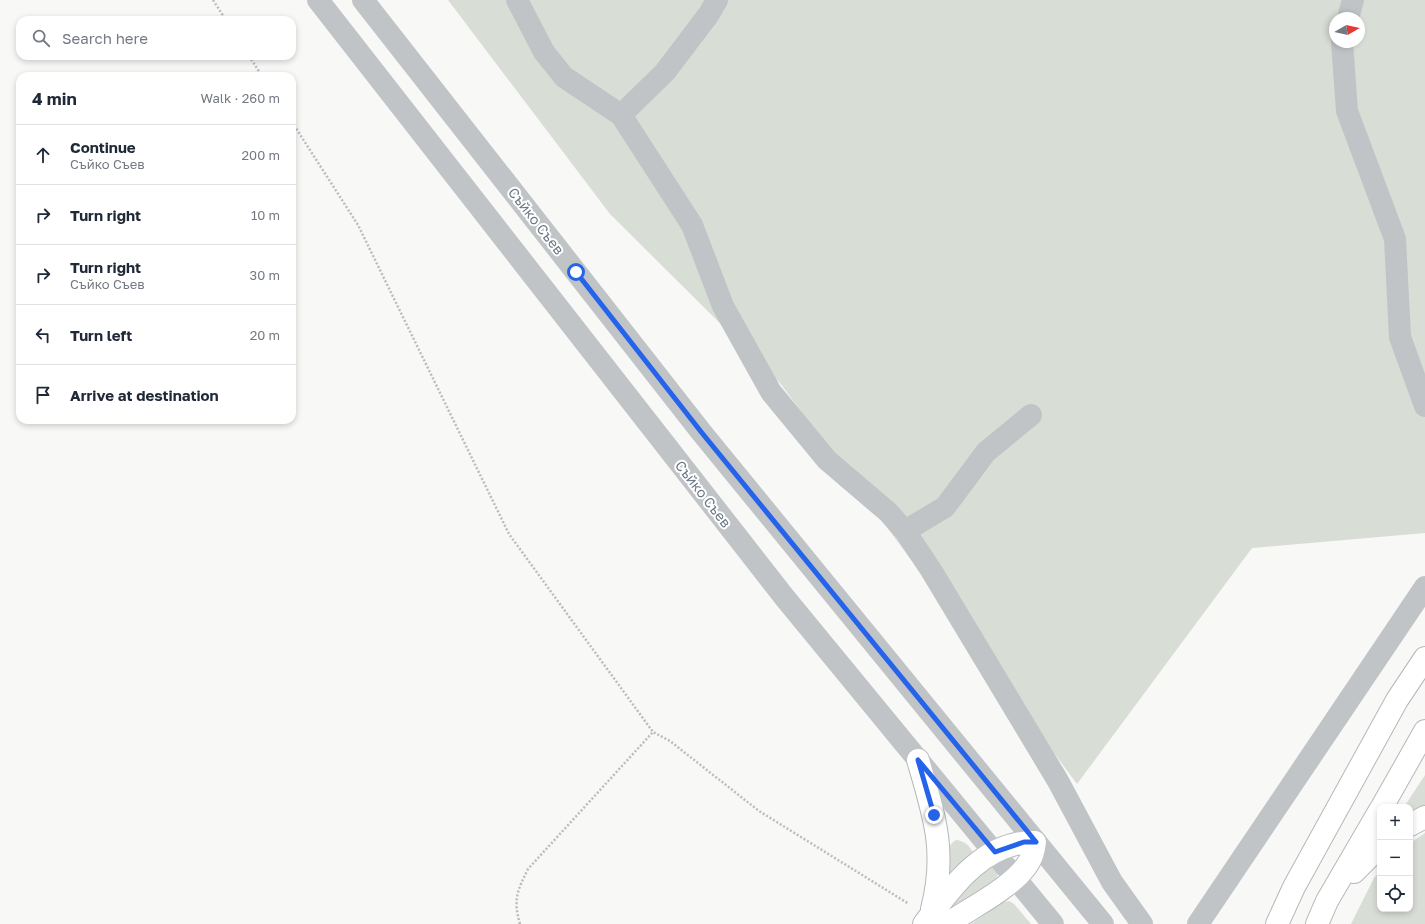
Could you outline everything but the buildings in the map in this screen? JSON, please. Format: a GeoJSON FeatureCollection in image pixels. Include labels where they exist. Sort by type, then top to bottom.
{"type":"FeatureCollection","features":[{"type":"Feature","properties":{"kind":"main road"},"geometry":{"type":"LineString","coordinates":[[1277,924],[1294,887],[1397,700],[1425,658]]}},
{"type":"Feature","properties":{"kind":"main road"},"geometry":{"type":"LineString","coordinates":[[1384,804],[1425,731]]}},
{"type":"Feature","properties":{"kind":"main road"},"geometry":{"type":"LineString","coordinates":[[918,760],[931,804],[939,844],[940,869],[936,892],[934,922]]}},
{"type":"Feature","properties":{"kind":"main road"},"geometry":{"type":"LineString","coordinates":[[1317,924],[1328,901],[1377,815]]}},
{"type":"Feature","properties":{"kind":"main road"},"geometry":{"type":"LineString","coordinates":[[1413,823],[1425,817]]}},
{"type":"Feature","properties":{"kind":"main road"},"geometry":{"type":"LineString","coordinates":[[1024,842],[1036,842],[1033,855],[1028,865],[1016,878],[934,922],[952,886],[975,866],[995,852],[1024,842]]}},
{"type":"Feature","properties":{"kind":"main road"},"geometry":{"type":"LineString","coordinates":[[1328,901],[1377,849]]}},
{"type":"Feature","properties":{"kind":"street","name":"Съйко Съев"},"geometry":{"type":"LineString","coordinates":[[318,0],[785,598],[1053,924]]}},
{"type":"Feature","properties":{"kind":"street","name":"Съйко Съев"},"geometry":{"type":"LineString","coordinates":[[363,0],[702,433],[1103,924]]}},
{"type":"Feature","properties":{"kind":"street"},"geometry":{"type":"LineString","coordinates":[[517,0],[544,52],[564,77],[621,115],[692,225],[723,306],[771,392],[827,460],[888,512],[905,531],[931,570],[1058,781],[1112,882],[1142,924]]}},
{"type":"Feature","properties":{"kind":"street"},"geometry":{"type":"LineString","coordinates":[[621,115],[665,72],[709,14],[717,0]]}},
{"type":"Feature","properties":{"kind":"street"},"geometry":{"type":"LineString","coordinates":[[1350,12],[1353,0]]}},
{"type":"Feature","properties":{"kind":"street"},"geometry":{"type":"LineString","coordinates":[[1342,48],[1347,111],[1395,239],[1400,337],[1425,406]]}},
{"type":"Feature","properties":{"kind":"street"},"geometry":{"type":"LineString","coordinates":[[905,531],[945,507],[986,452],[1031,415]]}},
{"type":"Feature","properties":{"kind":"street"},"geometry":{"type":"LineString","coordinates":[[1198,924],[1425,588]]}},
{"type":"Feature","properties":{"kind":"path"},"geometry":{"type":"LineString","coordinates":[[213,0],[223,16]]}},
{"type":"Feature","properties":{"kind":"path"},"geometry":{"type":"LineString","coordinates":[[252,60],[259,72]]}},
{"type":"Feature","properties":{"kind":"path"},"geometry":{"type":"LineString","coordinates":[[296,128],[358,225],[509,534],[653,732],[670,741],[759,811],[934,922]]}},
{"type":"Feature","properties":{"kind":"path"},"geometry":{"type":"LineString","coordinates":[[520,924],[516,908],[519,888],[528,869],[653,732]]}},
{"type":"Feature","properties":{"kind":"shaded area"},"geometry":{"type":"Polygon","coordinates":[[[448,0],[1425,0],[1425,533],[1252,548],[1077,784],[780,383],[610,214],[448,0]]]}},
{"type":"Feature","properties":{"kind":"shaded area"},"geometry":{"type":"Polygon","coordinates":[[[1425,775],[1425,805],[1413,811],[1413,804],[1406,804],[1425,775]]]}},
{"type":"Feature","properties":{"kind":"shaded area"},"geometry":{"type":"Polygon","coordinates":[[[1425,833],[1425,924],[1351,924],[1374,878],[1377,875],[1377,912],[1413,912],[1413,841],[1425,833]]]}},
{"type":"Feature","properties":{"kind":"shaded area"},"geometry":{"type":"Polygon","coordinates":[[[956,840],[967,844],[973,853],[949,873],[947,859],[948,850],[952,843],[956,840]]]}},
{"type":"Feature","properties":{"kind":"shaded area"},"geometry":{"type":"Polygon","coordinates":[[[992,866],[999,871],[997,877],[992,883],[979,893],[951,909],[951,906],[962,887],[992,866]]]}},
{"type":"Feature","properties":{"kind":"shaded area"},"geometry":{"type":"Polygon","coordinates":[[[1009,901],[1014,904],[1031,924],[971,924],[1004,902],[1009,901]]]}},
{"type":"Feature","properties":{"kind":"route"},"geometry":{"type":"LineString","coordinates":[[576,272],[702,433],[1036,842],[1024,842],[995,852],[918,760],[934,815]]}}]}
